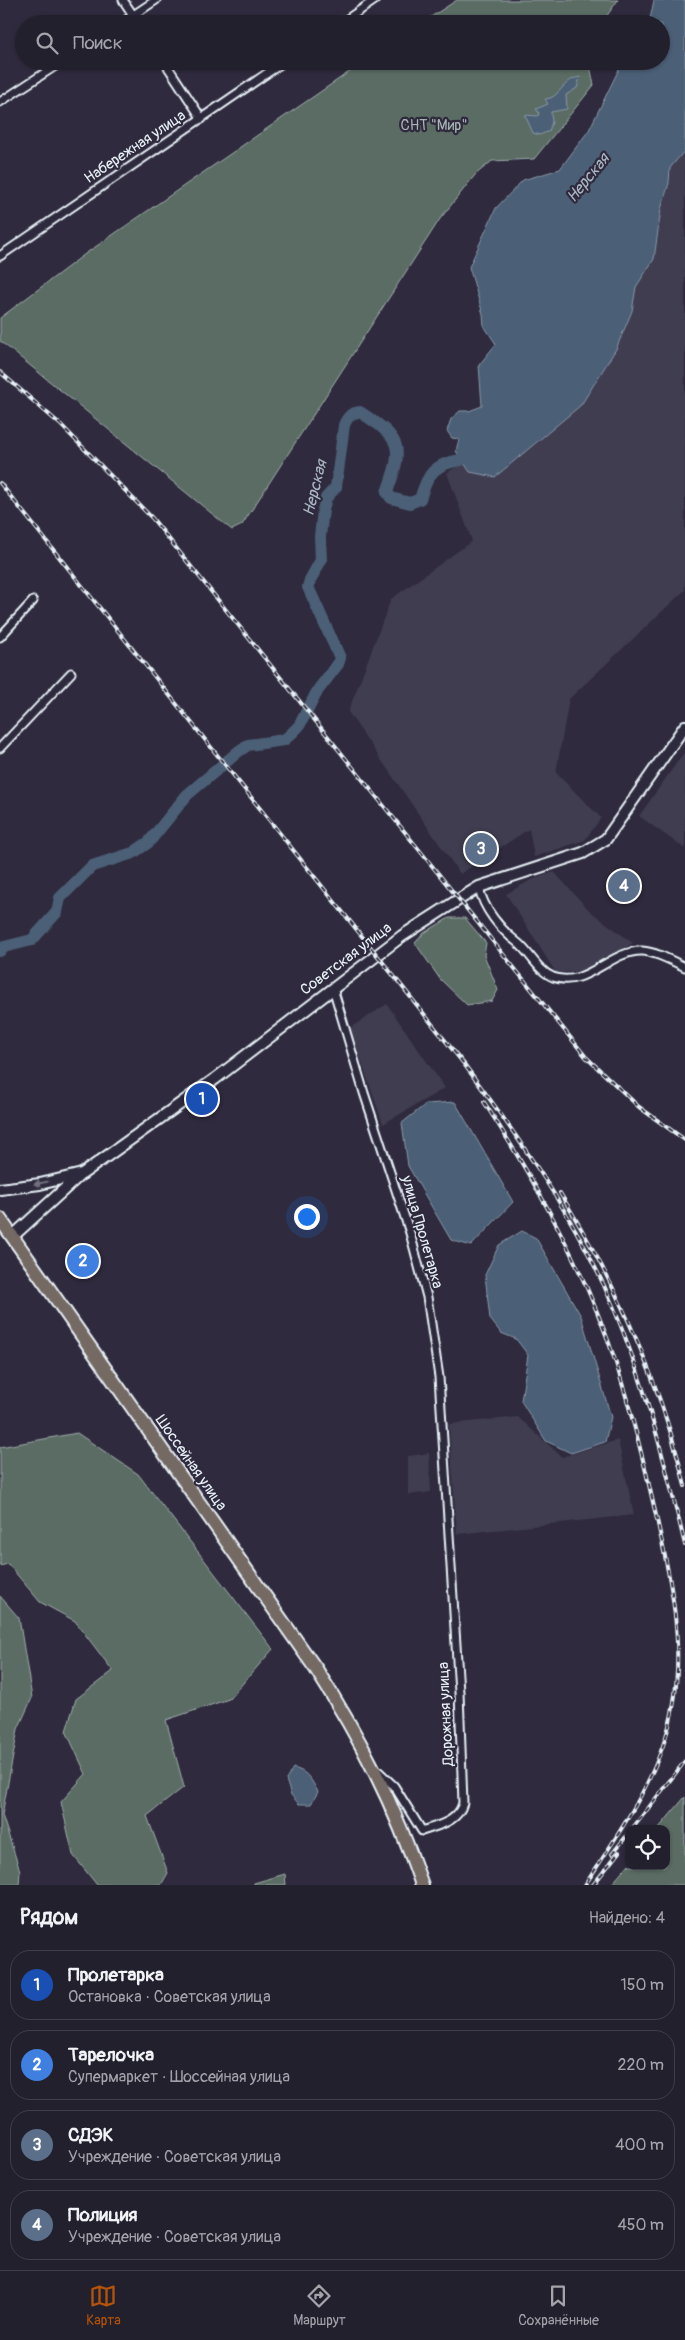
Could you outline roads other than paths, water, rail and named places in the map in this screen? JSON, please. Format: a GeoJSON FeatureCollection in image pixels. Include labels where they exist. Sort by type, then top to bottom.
{"type":"FeatureCollection","features":[{"type":"Feature","properties":{"kind":"highway","name":"Шоссейная улица"},"geometry":{"type":"LineString","coordinates":[[0,1218],[316,1669],[374,1768],[399,1820],[422,1885]]}},
{"type":"Feature","properties":{"kind":"street"},"geometry":{"type":"LineString","coordinates":[[123,0],[134,15],[156,0]]}},
{"type":"Feature","properties":{"kind":"street"},"geometry":{"type":"LineString","coordinates":[[353,15],[375,0]]}},
{"type":"Feature","properties":{"kind":"street"},"geometry":{"type":"LineString","coordinates":[[0,102],[49,70]]}},
{"type":"Feature","properties":{"kind":"street"},"geometry":{"type":"LineString","coordinates":[[170,70],[202,119]]}},
{"type":"Feature","properties":{"kind":"street","name":"Набережная улица"},"geometry":{"type":"LineString","coordinates":[[0,256],[272,70]]}},
{"type":"Feature","properties":{"kind":"street"},"geometry":{"type":"LineString","coordinates":[[0,637],[33,600]]}},
{"type":"Feature","properties":{"kind":"street"},"geometry":{"type":"LineString","coordinates":[[0,748],[71,673]]}},
{"type":"Feature","properties":{"kind":"street","name":"Советская улица"},"geometry":{"type":"LineString","coordinates":[[0,1189],[40,1184],[82,1174],[215,1079],[402,936],[479,888],[565,860],[595,848],[606,839],[685,726]]}},
{"type":"Feature","properties":{"kind":"street"},"geometry":{"type":"LineString","coordinates":[[479,888],[486,907],[508,936],[530,953],[538,966],[551,976],[576,978],[628,954],[641,951],[654,954],[685,967]]}},
{"type":"Feature","properties":{"kind":"street","name":"улица Пролетарка"},"geometry":{"type":"LineString","coordinates":[[333,988],[364,1093],[410,1233],[427,1297],[439,1377],[445,1491]]}},
{"type":"Feature","properties":{"kind":"street"},"geometry":{"type":"LineString","coordinates":[[13,1236],[82,1174]]}},
{"type":"Feature","properties":{"kind":"street","name":"Дорожная улица"},"geometry":{"type":"LineString","coordinates":[[374,1768],[394,1786],[422,1831],[454,1819],[461,1812],[464,1803],[459,1692],[445,1491]]}},
{"type":"Feature","properties":{"kind":"water"},"geometry":{"type":"Polygon","coordinates":[[[654,0],[685,0],[685,150],[670,168],[669,183],[661,209],[654,259],[636,287],[632,311],[616,349],[581,405],[495,477],[470,472],[456,451],[459,439],[452,438],[447,431],[451,419],[460,411],[469,411],[482,406],[479,365],[496,344],[484,326],[483,314],[469,267],[496,208],[523,180],[560,169],[589,130],[619,70],[670,70],[670,15],[651,15],[654,0]]]}},
{"type":"Feature","properties":{"kind":"water"},"geometry":{"type":"Polygon","coordinates":[[[580,77],[577,88],[566,95],[567,109],[551,112],[552,122],[549,131],[540,135],[533,133],[525,115],[538,116],[539,113],[536,109],[548,104],[545,99],[554,96],[569,81],[580,77]]]}},
{"type":"Feature","properties":{"kind":"water"},"geometry":{"type":"Polygon","coordinates":[[[455,1102],[513,1202],[471,1246],[451,1240],[408,1166],[402,1123],[426,1104],[455,1102]]]}},
{"type":"Feature","properties":{"kind":"water"},"geometry":{"type":"Polygon","coordinates":[[[522,1231],[536,1238],[581,1316],[611,1417],[605,1442],[571,1453],[546,1441],[521,1401],[528,1355],[516,1339],[501,1333],[490,1319],[485,1275],[499,1245],[522,1231]]]}},
{"type":"Feature","properties":{"kind":"water"},"geometry":{"type":"Polygon","coordinates":[[[293,1768],[302,1771],[308,1776],[318,1792],[311,1804],[299,1804],[291,1795],[286,1780],[293,1768]]]}},
{"type":"Feature","properties":{"kind":"waterway","name":"Нерская"},"geometry":{"type":"LineString","coordinates":[[0,951],[4,947],[32,940],[57,912],[60,898],[92,866],[133,853],[149,842],[187,795],[239,751],[248,745],[284,740],[299,726],[318,690],[338,664],[340,658],[308,587],[321,560],[320,537],[323,510],[326,498],[336,487],[344,425],[348,417],[360,412],[384,429],[391,437],[396,445],[397,454],[396,464],[387,492],[391,498],[410,503],[420,499],[426,482],[433,471],[444,464],[461,460],[471,448]]}},
{"type":"Feature","properties":{"kind":"railway"},"geometry":{"type":"LineString","coordinates":[[0,372],[61,425],[152,518],[586,1057],[639,1107],[685,1140]]}},
{"type":"Feature","properties":{"kind":"railway"},"geometry":{"type":"LineString","coordinates":[[0,483],[464,1064],[546,1180],[582,1242],[613,1306],[635,1364],[654,1424],[685,1545]]}},
{"type":"Feature","properties":{"kind":"railway"},"geometry":{"type":"LineString","coordinates":[[484,1102],[523,1164],[558,1228],[575,1261],[604,1328],[622,1381],[642,1455],[666,1560],[674,1608],[677,1633],[676,1683],[673,1708],[667,1732],[659,1756],[638,1801],[585,1885]]}},
{"type":"Feature","properties":{"kind":"railway"},"geometry":{"type":"LineString","coordinates":[[560,1193],[600,1263],[634,1334],[663,1408],[685,1486]]}},
{"type":"Feature","properties":{"kind":"railway"},"geometry":{"type":"LineString","coordinates":[[635,1825],[685,1761]]}},
{"type":"Feature","properties":{"kind":"railway"},"geometry":{"type":"LineString","coordinates":[[612,1854],[625,1838]]}},
{"type":"Feature","properties":{"kind":"railway"},"geometry":{"type":"LineString","coordinates":[[593,1885],[619,1852]]}},
{"type":"Feature","properties":{"kind":"place","name":"СДЭК"},"geometry":{"type":"Point","coordinates":[481,849]}},
{"type":"Feature","properties":{"kind":"place","name":"Полиция"},"geometry":{"type":"Point","coordinates":[624,886]}},
{"type":"Feature","properties":{"kind":"place","name":"Пролетарка"},"geometry":{"type":"Point","coordinates":[202,1099]}},
{"type":"Feature","properties":{"kind":"place","name":"Тарелочка"},"geometry":{"type":"Point","coordinates":[83,1261]}},
{"type":"Feature","properties":{"kind":"park label","name":"СНТ \"Мир\""},"geometry":{"type":"Point","coordinates":[434,125]}}]}
